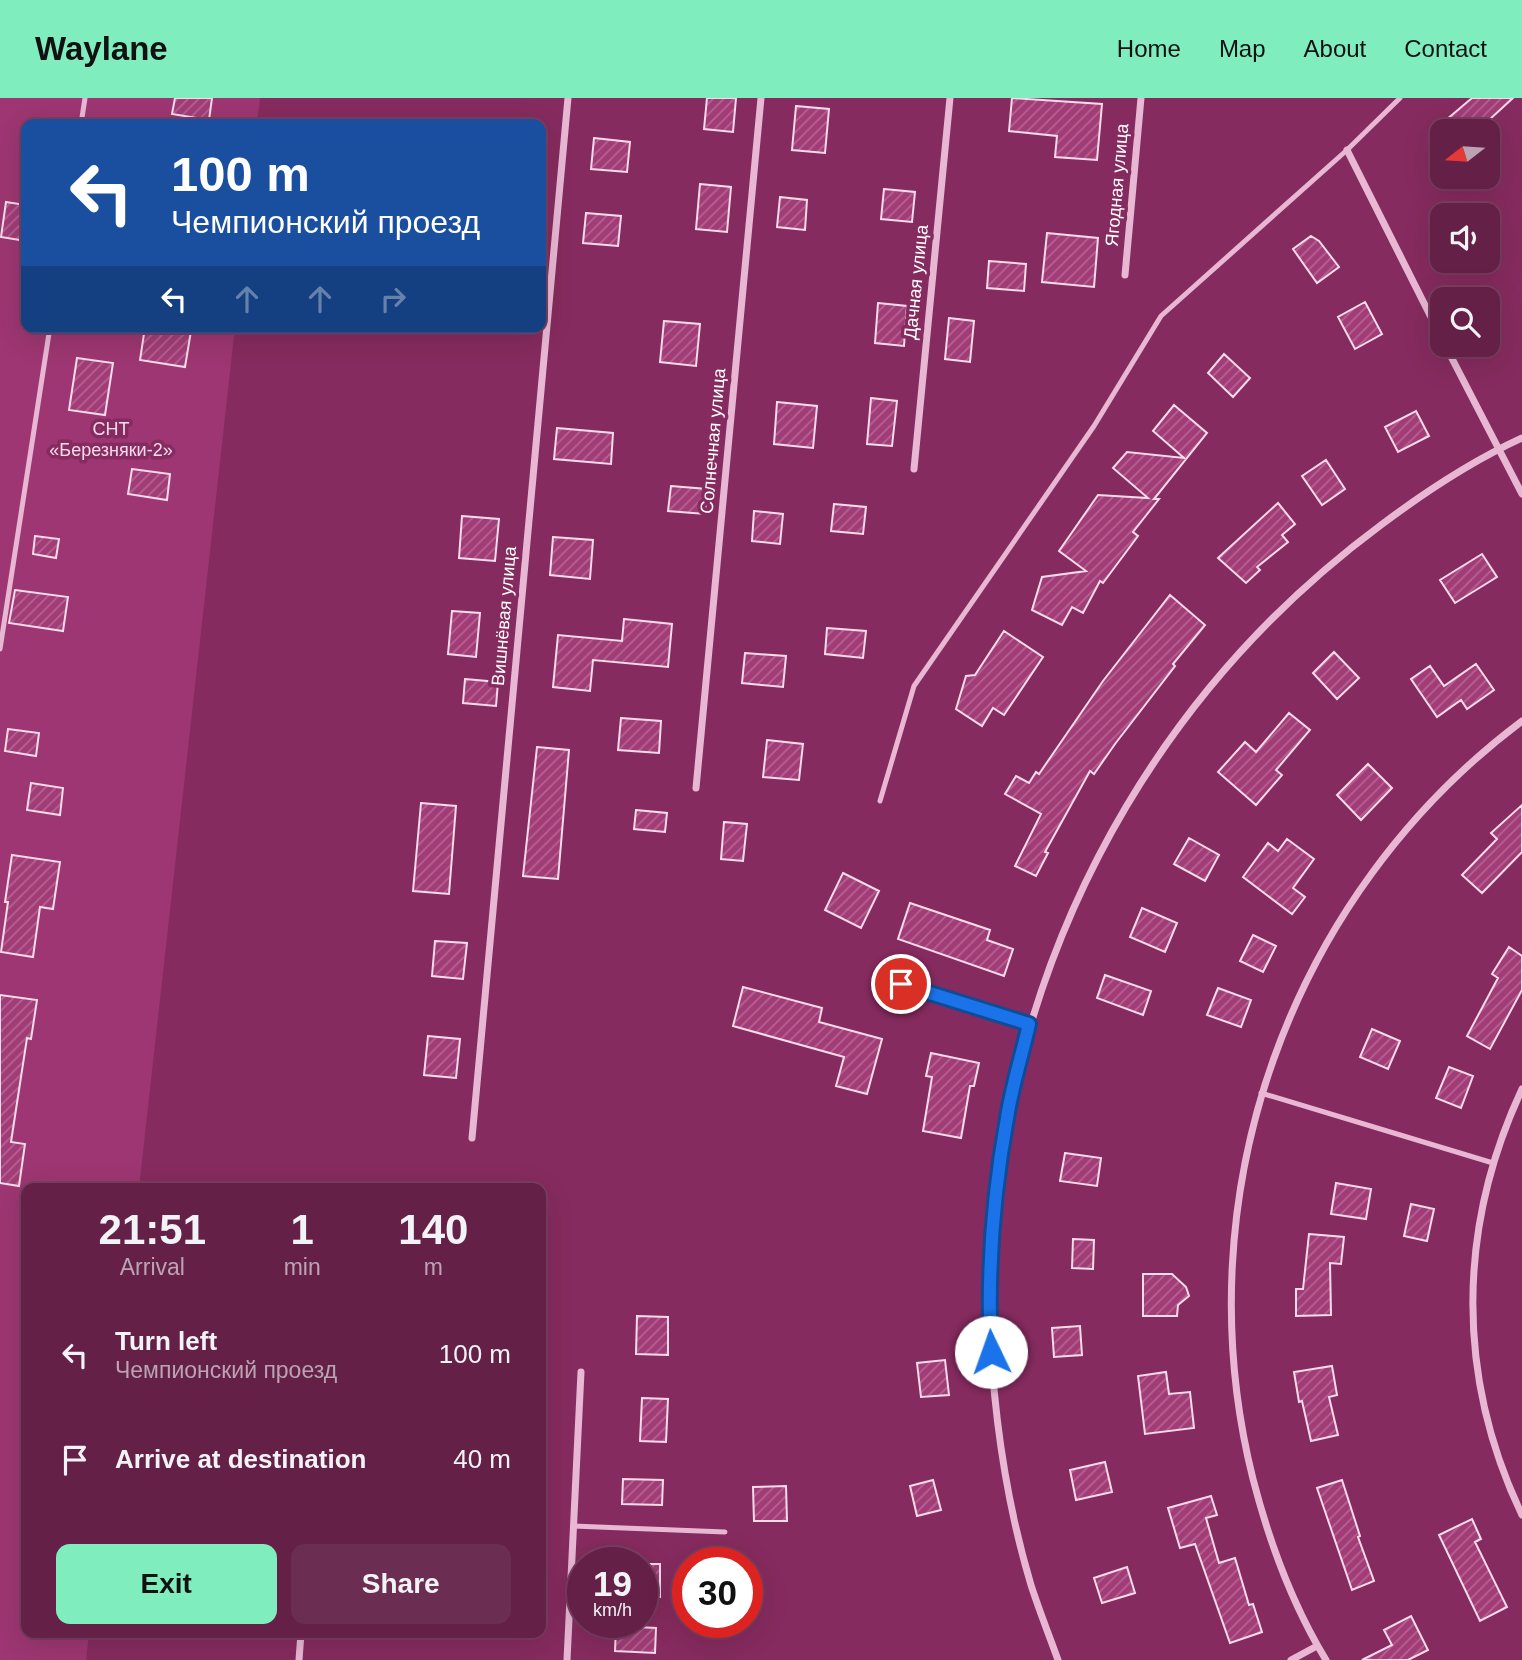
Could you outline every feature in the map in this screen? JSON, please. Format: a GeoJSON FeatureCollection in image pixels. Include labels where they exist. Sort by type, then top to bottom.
{"type":"FeatureCollection","features":[{"type":"Feature","properties":{"kind":"street","name":"Вишнёвая улица"},"geometry":{"type":"LineString","coordinates":[[472,1138],[568,98]]}},
{"type":"Feature","properties":{"kind":"street","name":"Солнечная улица"},"geometry":{"type":"LineString","coordinates":[[696,788],[761,98]]}},
{"type":"Feature","properties":{"kind":"street","name":"Дачная улица"},"geometry":{"type":"LineString","coordinates":[[914,469],[950,98]]}},
{"type":"Feature","properties":{"kind":"street","name":"Ягодная улица"},"geometry":{"type":"LineString","coordinates":[[1125,275],[1141,98]]}},
{"type":"Feature","properties":{"kind":"street"},"geometry":{"type":"LineString","coordinates":[[1347,150],[1430,315]]}},
{"type":"Feature","properties":{"kind":"street"},"geometry":{"type":"LineString","coordinates":[[1451,357],[1522,494]]}},
{"type":"Feature","properties":{"kind":"street"},"geometry":{"type":"LineString","coordinates":[[1058,1660],[1031,1585],[1008,1493],[994,1399],[989,1304],[995,1196],[1007,1115],[1029,1024],[1062,933],[1102,848],[1150,766],[1206,690],[1270,619],[1340,555],[1416,498],[1498,449],[1522,438]]}},
{"type":"Feature","properties":{"kind":"street"},"geometry":{"type":"LineString","coordinates":[[1326,1660],[1287,1582],[1262,1514],[1245,1445],[1234,1375],[1231,1304],[1234,1233],[1244,1162],[1261,1093],[1295,1004],[1315,961],[1352,900],[1394,843],[1442,790],[1494,742],[1522,721]]}},
{"type":"Feature","properties":{"kind":"street"},"geometry":{"type":"LineString","coordinates":[[1522,1089],[1508,1118],[1481,1209],[1474,1256],[1472,1304],[1482,1398],[1493,1444],[1509,1489],[1522,1515]]}},
{"type":"Feature","properties":{"kind":"street"},"geometry":{"type":"LineString","coordinates":[[567,1660],[581,1372]]}},
{"type":"Feature","properties":{"kind":"street"},"geometry":{"type":"LineString","coordinates":[[299,1660],[300,1638]]}},
{"type":"Feature","properties":{"kind":"street"},"geometry":{"type":"LineString","coordinates":[[1291,1660],[1317,1646]]}},
{"type":"Feature","properties":{"kind":"lane"},"geometry":{"type":"LineString","coordinates":[[82,119],[85,98]]}},
{"type":"Feature","properties":{"kind":"lane"},"geometry":{"type":"LineString","coordinates":[[880,801],[914,686],[1094,426],[1161,316],[1347,150],[1400,98]]}},
{"type":"Feature","properties":{"kind":"lane"},"geometry":{"type":"LineString","coordinates":[[0,649],[49,333]]}},
{"type":"Feature","properties":{"kind":"lane"},"geometry":{"type":"LineString","coordinates":[[901,984],[1029,1024]]}},
{"type":"Feature","properties":{"kind":"lane"},"geometry":{"type":"LineString","coordinates":[[1261,1093],[1493,1163]]}},
{"type":"Feature","properties":{"kind":"lane"},"geometry":{"type":"LineString","coordinates":[[573,1526],[725,1532]]}},
{"type":"Feature","properties":{"kind":"green space","name":"СНТ «Березняки-2»"},"geometry":{"type":"Polygon","coordinates":[[[0,98],[260,98],[258,119],[21,119],[21,333],[234,333],[140,1183],[21,1183],[21,1638],[88,1638],[86,1660],[0,1660],[0,98]]]}},
{"type":"Feature","properties":{"kind":"building"},"geometry":{"type":"Polygon","coordinates":[[[175,98],[212,98],[209,119],[172,114],[175,98]]]}},
{"type":"Feature","properties":{"kind":"building"},"geometry":{"type":"Polygon","coordinates":[[[707,98],[736,98],[733,132],[704,129],[707,98]]]}},
{"type":"Feature","properties":{"kind":"building"},"geometry":{"type":"Polygon","coordinates":[[[1012,98],[1102,104],[1097,160],[1055,157],[1057,136],[1009,131],[1012,98]]]}},
{"type":"Feature","properties":{"kind":"building"},"geometry":{"type":"Polygon","coordinates":[[[1472,98],[1513,98],[1490,119],[1447,119],[1472,98]]]}},
{"type":"Feature","properties":{"kind":"building"},"geometry":{"type":"Polygon","coordinates":[[[796,106],[829,109],[825,153],[792,150],[796,106]]]}},
{"type":"Feature","properties":{"kind":"building"},"geometry":{"type":"Polygon","coordinates":[[[594,138],[630,142],[627,172],[591,169],[594,138]]]}},
{"type":"Feature","properties":{"kind":"building"},"geometry":{"type":"Polygon","coordinates":[[[700,184],[731,187],[727,232],[696,229],[700,184]]]}},
{"type":"Feature","properties":{"kind":"building"},"geometry":{"type":"Polygon","coordinates":[[[884,189],[915,192],[912,222],[881,219],[884,189]]]}},
{"type":"Feature","properties":{"kind":"building"},"geometry":{"type":"Polygon","coordinates":[[[780,197],[807,200],[805,230],[777,227],[780,197]]]}},
{"type":"Feature","properties":{"kind":"building"},"geometry":{"type":"Polygon","coordinates":[[[6,202],[21,204],[21,240],[1,237],[6,202]]]}},
{"type":"Feature","properties":{"kind":"building"},"geometry":{"type":"Polygon","coordinates":[[[586,213],[621,216],[618,246],[583,243],[586,213]]]}},
{"type":"Feature","properties":{"kind":"building"},"geometry":{"type":"Polygon","coordinates":[[[1047,233],[1098,238],[1094,287],[1042,282],[1047,233]]]}},
{"type":"Feature","properties":{"kind":"building"},"geometry":{"type":"Polygon","coordinates":[[[1311,236],[1319,241],[1339,267],[1317,283],[1293,249],[1311,236]]]}},
{"type":"Feature","properties":{"kind":"building"},"geometry":{"type":"Polygon","coordinates":[[[989,261],[1026,264],[1024,291],[987,288],[989,261]]]}},
{"type":"Feature","properties":{"kind":"building"},"geometry":{"type":"Polygon","coordinates":[[[1365,302],[1382,334],[1355,349],[1338,317],[1365,302]]]}},
{"type":"Feature","properties":{"kind":"building"},"geometry":{"type":"Polygon","coordinates":[[[878,303],[907,306],[904,346],[875,343],[878,303]]]}},
{"type":"Feature","properties":{"kind":"building"},"geometry":{"type":"Polygon","coordinates":[[[949,318],[974,321],[970,362],[945,359],[949,318]]]}},
{"type":"Feature","properties":{"kind":"building"},"geometry":{"type":"Polygon","coordinates":[[[664,321],[700,324],[696,366],[660,362],[664,321]]]}},
{"type":"Feature","properties":{"kind":"building"},"geometry":{"type":"Polygon","coordinates":[[[144,333],[191,333],[185,367],[140,360],[144,333]]]}},
{"type":"Feature","properties":{"kind":"building"},"geometry":{"type":"Polygon","coordinates":[[[1224,354],[1250,378],[1233,397],[1208,373],[1224,354]]]}},
{"type":"Feature","properties":{"kind":"building"},"geometry":{"type":"Polygon","coordinates":[[[77,358],[113,363],[105,415],[69,410],[77,358]]]}},
{"type":"Feature","properties":{"kind":"building"},"geometry":{"type":"Polygon","coordinates":[[[871,398],[897,401],[892,446],[867,444],[871,398]]]}},
{"type":"Feature","properties":{"kind":"building"},"geometry":{"type":"Polygon","coordinates":[[[777,402],[817,406],[813,448],[774,444],[777,402]]]}},
{"type":"Feature","properties":{"kind":"building"},"geometry":{"type":"Polygon","coordinates":[[[1174,405],[1207,433],[1154,499],[1159,499],[1133,532],[1138,536],[1103,583],[1100,581],[1083,613],[1072,607],[1062,625],[1032,610],[1042,577],[1086,571],[1059,551],[1098,495],[1148,498],[1113,468],[1127,452],[1184,458],[1153,431],[1174,405]]]}},
{"type":"Feature","properties":{"kind":"building"},"geometry":{"type":"Polygon","coordinates":[[[1416,411],[1429,436],[1398,452],[1385,427],[1416,411]]]}},
{"type":"Feature","properties":{"kind":"building"},"geometry":{"type":"Polygon","coordinates":[[[557,428],[613,433],[611,464],[554,459],[557,428]]]}},
{"type":"Feature","properties":{"kind":"building"},"geometry":{"type":"Polygon","coordinates":[[[1326,460],[1345,489],[1322,505],[1302,476],[1326,460]]]}},
{"type":"Feature","properties":{"kind":"building"},"geometry":{"type":"Polygon","coordinates":[[[132,469],[170,474],[167,500],[128,494],[132,469]]]}},
{"type":"Feature","properties":{"kind":"building"},"geometry":{"type":"Polygon","coordinates":[[[671,486],[707,489],[705,514],[668,511],[671,486]]]}},
{"type":"Feature","properties":{"kind":"building"},"geometry":{"type":"Polygon","coordinates":[[[1278,503],[1295,524],[1282,535],[1288,542],[1257,567],[1260,570],[1246,583],[1218,558],[1278,503]]]}},
{"type":"Feature","properties":{"kind":"building"},"geometry":{"type":"Polygon","coordinates":[[[834,504],[866,507],[863,534],[831,531],[834,504]]]}},
{"type":"Feature","properties":{"kind":"building"},"geometry":{"type":"Polygon","coordinates":[[[754,511],[783,514],[780,544],[752,541],[754,511]]]}},
{"type":"Feature","properties":{"kind":"building"},"geometry":{"type":"Polygon","coordinates":[[[462,516],[499,519],[495,561],[459,558],[462,516]]]}},
{"type":"Feature","properties":{"kind":"building"},"geometry":{"type":"Polygon","coordinates":[[[35,536],[59,539],[56,558],[33,554],[35,536]]]}},
{"type":"Feature","properties":{"kind":"building"},"geometry":{"type":"Polygon","coordinates":[[[553,537],[593,540],[590,579],[550,575],[553,537]]]}},
{"type":"Feature","properties":{"kind":"building"},"geometry":{"type":"Polygon","coordinates":[[[1482,554],[1497,577],[1455,603],[1440,580],[1482,554]]]}},
{"type":"Feature","properties":{"kind":"building"},"geometry":{"type":"Polygon","coordinates":[[[15,590],[68,597],[63,631],[9,623],[15,590]]]}},
{"type":"Feature","properties":{"kind":"building"},"geometry":{"type":"Polygon","coordinates":[[[1170,595],[1205,625],[1173,664],[1175,666],[1094,774],[1090,771],[1045,852],[1048,853],[1036,876],[1015,866],[1041,814],[1005,794],[1016,776],[1029,783],[1036,772],[1039,774],[1103,681],[1170,595]]]}},
{"type":"Feature","properties":{"kind":"building"},"geometry":{"type":"Polygon","coordinates":[[[452,611],[480,613],[476,657],[448,654],[452,611]]]}},
{"type":"Feature","properties":{"kind":"building"},"geometry":{"type":"Polygon","coordinates":[[[624,619],[672,624],[668,667],[593,660],[590,691],[553,687],[558,635],[622,641],[624,619]]]}},
{"type":"Feature","properties":{"kind":"building"},"geometry":{"type":"Polygon","coordinates":[[[827,628],[866,631],[863,658],[825,654],[827,628]]]}},
{"type":"Feature","properties":{"kind":"building"},"geometry":{"type":"Polygon","coordinates":[[[1004,631],[1043,657],[1004,715],[993,708],[982,726],[956,709],[966,676],[975,675],[1004,631]]]}},
{"type":"Feature","properties":{"kind":"building"},"geometry":{"type":"Polygon","coordinates":[[[1334,652],[1359,678],[1337,699],[1313,673],[1334,652]]]}},
{"type":"Feature","properties":{"kind":"building"},"geometry":{"type":"Polygon","coordinates":[[[745,653],[786,656],[783,687],[742,683],[745,653]]]}},
{"type":"Feature","properties":{"kind":"building"},"geometry":{"type":"Polygon","coordinates":[[[1476,664],[1494,690],[1467,709],[1461,700],[1437,717],[1411,679],[1430,666],[1444,686],[1476,664]]]}},
{"type":"Feature","properties":{"kind":"building"},"geometry":{"type":"Polygon","coordinates":[[[465,679],[498,682],[496,706],[463,703],[465,679]]]}},
{"type":"Feature","properties":{"kind":"building"},"geometry":{"type":"Polygon","coordinates":[[[1289,713],[1310,730],[1276,770],[1282,775],[1256,805],[1218,772],[1245,742],[1256,752],[1289,713]]]}},
{"type":"Feature","properties":{"kind":"building"},"geometry":{"type":"Polygon","coordinates":[[[621,718],[661,721],[659,753],[618,750],[621,718]]]}},
{"type":"Feature","properties":{"kind":"building"},"geometry":{"type":"Polygon","coordinates":[[[8,729],[39,733],[36,756],[5,751],[8,729]]]}},
{"type":"Feature","properties":{"kind":"building"},"geometry":{"type":"Polygon","coordinates":[[[767,740],[803,744],[799,780],[763,777],[767,740]]]}},
{"type":"Feature","properties":{"kind":"building"},"geometry":{"type":"Polygon","coordinates":[[[537,747],[569,750],[558,879],[523,876],[537,747]]]}},
{"type":"Feature","properties":{"kind":"building"},"geometry":{"type":"Polygon","coordinates":[[[1368,764],[1392,788],[1361,820],[1337,795],[1368,764]]]}},
{"type":"Feature","properties":{"kind":"building"},"geometry":{"type":"Polygon","coordinates":[[[31,783],[63,788],[60,815],[27,810],[31,783]]]}},
{"type":"Feature","properties":{"kind":"building"},"geometry":{"type":"Polygon","coordinates":[[[421,803],[456,806],[449,894],[413,891],[421,803]]]}},
{"type":"Feature","properties":{"kind":"building"},"geometry":{"type":"Polygon","coordinates":[[[1522,805],[1522,852],[1482,893],[1462,875],[1497,839],[1491,833],[1522,805]]]}},
{"type":"Feature","properties":{"kind":"building"},"geometry":{"type":"Polygon","coordinates":[[[636,810],[667,813],[665,832],[634,829],[636,810]]]}},
{"type":"Feature","properties":{"kind":"building"},"geometry":{"type":"Polygon","coordinates":[[[724,822],[747,824],[743,861],[721,859],[724,822]]]}},
{"type":"Feature","properties":{"kind":"building"},"geometry":{"type":"Polygon","coordinates":[[[1189,838],[1219,855],[1205,881],[1174,864],[1189,838]]]}},
{"type":"Feature","properties":{"kind":"building"},"geometry":{"type":"Polygon","coordinates":[[[1287,839],[1314,859],[1293,888],[1305,897],[1292,914],[1243,877],[1268,843],[1278,851],[1287,839]]]}},
{"type":"Feature","properties":{"kind":"building"},"geometry":{"type":"Polygon","coordinates":[[[12,855],[60,862],[53,909],[40,907],[33,957],[1,952],[12,855]]]}},
{"type":"Feature","properties":{"kind":"building"},"geometry":{"type":"Polygon","coordinates":[[[843,873],[879,891],[861,928],[825,910],[843,873]]]}},
{"type":"Feature","properties":{"kind":"building"},"geometry":{"type":"Polygon","coordinates":[[[910,903],[990,930],[987,940],[1013,949],[1004,976],[898,939],[910,903]]]}},
{"type":"Feature","properties":{"kind":"building"},"geometry":{"type":"Polygon","coordinates":[[[1142,908],[1177,923],[1165,952],[1130,937],[1142,908]]]}},
{"type":"Feature","properties":{"kind":"building"},"geometry":{"type":"Polygon","coordinates":[[[1253,935],[1276,946],[1263,972],[1240,961],[1253,935]]]}},
{"type":"Feature","properties":{"kind":"building"},"geometry":{"type":"Polygon","coordinates":[[[435,941],[467,943],[463,979],[432,976],[435,941]]]}},
{"type":"Feature","properties":{"kind":"building"},"geometry":{"type":"Polygon","coordinates":[[[1509,947],[1522,956],[1522,990],[1490,1049],[1467,1036],[1498,978],[1492,974],[1509,947]]]}},
{"type":"Feature","properties":{"kind":"building"},"geometry":{"type":"Polygon","coordinates":[[[1105,975],[1151,991],[1143,1015],[1097,998],[1105,975]]]}},
{"type":"Feature","properties":{"kind":"building"},"geometry":{"type":"Polygon","coordinates":[[[743,987],[822,1008],[819,1022],[882,1039],[867,1094],[836,1086],[844,1057],[733,1026],[743,987]]]}},
{"type":"Feature","properties":{"kind":"building"},"geometry":{"type":"Polygon","coordinates":[[[1218,988],[1251,1000],[1241,1027],[1207,1015],[1218,988]]]}},
{"type":"Feature","properties":{"kind":"building"},"geometry":{"type":"Polygon","coordinates":[[[0,995],[37,1000],[31,1039],[27,1038],[11,1142],[25,1144],[19,1186],[0,1183],[0,995]]]}},
{"type":"Feature","properties":{"kind":"building"},"geometry":{"type":"Polygon","coordinates":[[[1372,1029],[1400,1041],[1388,1069],[1360,1057],[1372,1029]]]}},
{"type":"Feature","properties":{"kind":"building"},"geometry":{"type":"Polygon","coordinates":[[[428,1036],[460,1039],[456,1078],[424,1075],[428,1036]]]}},
{"type":"Feature","properties":{"kind":"building"},"geometry":{"type":"Polygon","coordinates":[[[931,1053],[979,1063],[974,1086],[970,1086],[961,1138],[923,1131],[932,1077],[926,1076],[931,1053]]]}},
{"type":"Feature","properties":{"kind":"building"},"geometry":{"type":"Polygon","coordinates":[[[1449,1067],[1473,1076],[1461,1108],[1436,1098],[1449,1067]]]}},
{"type":"Feature","properties":{"kind":"building"},"geometry":{"type":"Polygon","coordinates":[[[1065,1153],[1101,1158],[1097,1186],[1060,1181],[1065,1153]]]}},
{"type":"Feature","properties":{"kind":"building"},"geometry":{"type":"Polygon","coordinates":[[[1336,1183],[1371,1189],[1366,1219],[1331,1214],[1336,1183]]]}},
{"type":"Feature","properties":{"kind":"building"},"geometry":{"type":"Polygon","coordinates":[[[1411,1204],[1434,1209],[1427,1241],[1404,1236],[1411,1204]]]}},
{"type":"Feature","properties":{"kind":"building"},"geometry":{"type":"Polygon","coordinates":[[[1309,1234],[1344,1237],[1341,1264],[1330,1263],[1331,1315],[1296,1316],[1296,1289],[1303,1289],[1309,1234]]]}},
{"type":"Feature","properties":{"kind":"building"},"geometry":{"type":"Polygon","coordinates":[[[1073,1239],[1094,1240],[1093,1269],[1072,1268],[1073,1239]]]}},
{"type":"Feature","properties":{"kind":"building"},"geometry":{"type":"Polygon","coordinates":[[[1143,1274],[1172,1274],[1186,1287],[1189,1296],[1178,1305],[1177,1316],[1143,1316],[1143,1274]]]}},
{"type":"Feature","properties":{"kind":"building"},"geometry":{"type":"Polygon","coordinates":[[[637,1316],[668,1317],[668,1355],[636,1354],[637,1316]]]}},
{"type":"Feature","properties":{"kind":"building"},"geometry":{"type":"Polygon","coordinates":[[[1080,1326],[1082,1355],[1054,1357],[1052,1328],[1080,1326]]]}},
{"type":"Feature","properties":{"kind":"building"},"geometry":{"type":"Polygon","coordinates":[[[945,1360],[949,1395],[921,1397],[917,1363],[945,1360]]]}},
{"type":"Feature","properties":{"kind":"building"},"geometry":{"type":"Polygon","coordinates":[[[1332,1366],[1337,1395],[1329,1397],[1338,1435],[1311,1441],[1302,1401],[1299,1402],[1294,1372],[1332,1366]]]}},
{"type":"Feature","properties":{"kind":"building"},"geometry":{"type":"Polygon","coordinates":[[[1166,1372],[1169,1394],[1190,1392],[1194,1428],[1145,1434],[1138,1376],[1166,1372]]]}},
{"type":"Feature","properties":{"kind":"building"},"geometry":{"type":"Polygon","coordinates":[[[642,1398],[668,1399],[666,1442],[640,1441],[642,1398]]]}},
{"type":"Feature","properties":{"kind":"building"},"geometry":{"type":"Polygon","coordinates":[[[1105,1462],[1112,1492],[1076,1500],[1070,1470],[1105,1462]]]}},
{"type":"Feature","properties":{"kind":"building"},"geometry":{"type":"Polygon","coordinates":[[[623,1479],[663,1480],[662,1505],[622,1504],[623,1479]]]}},
{"type":"Feature","properties":{"kind":"building"},"geometry":{"type":"Polygon","coordinates":[[[933,1480],[941,1510],[917,1516],[910,1486],[933,1480]]]}},
{"type":"Feature","properties":{"kind":"building"},"geometry":{"type":"Polygon","coordinates":[[[1342,1480],[1374,1581],[1352,1590],[1317,1488],[1342,1480]]]}},
{"type":"Feature","properties":{"kind":"building"},"geometry":{"type":"Polygon","coordinates":[[[786,1486],[787,1521],[754,1521],[753,1487],[786,1486]]]}},
{"type":"Feature","properties":{"kind":"building"},"geometry":{"type":"Polygon","coordinates":[[[1211,1496],[1217,1515],[1206,1518],[1219,1563],[1235,1558],[1249,1605],[1253,1604],[1262,1632],[1230,1643],[1195,1544],[1180,1548],[1168,1508],[1211,1496]]]}},
{"type":"Feature","properties":{"kind":"building"},"geometry":{"type":"Polygon","coordinates":[[[1472,1519],[1481,1539],[1475,1542],[1507,1607],[1480,1621],[1439,1535],[1472,1519]]]}},
{"type":"Feature","properties":{"kind":"building"},"geometry":{"type":"Polygon","coordinates":[[[658,1564],[660,1564],[658,1597],[658,1564]]]}},
{"type":"Feature","properties":{"kind":"building"},"geometry":{"type":"Polygon","coordinates":[[[1127,1567],[1135,1593],[1102,1603],[1094,1578],[1127,1567]]]}},
{"type":"Feature","properties":{"kind":"building"},"geometry":{"type":"Polygon","coordinates":[[[1411,1616],[1428,1650],[1408,1660],[1362,1660],[1392,1645],[1384,1630],[1411,1616]]]}},
{"type":"Feature","properties":{"kind":"building"},"geometry":{"type":"Polygon","coordinates":[[[616,1638],[656,1638],[655,1653],[615,1651],[616,1638]]]}},
{"type":"Feature","properties":{"kind":"route"},"geometry":{"type":"LineString","coordinates":[[901,984],[1029,1024],[1007,1115],[993,1209],[989,1304],[991,1352]]}}]}
